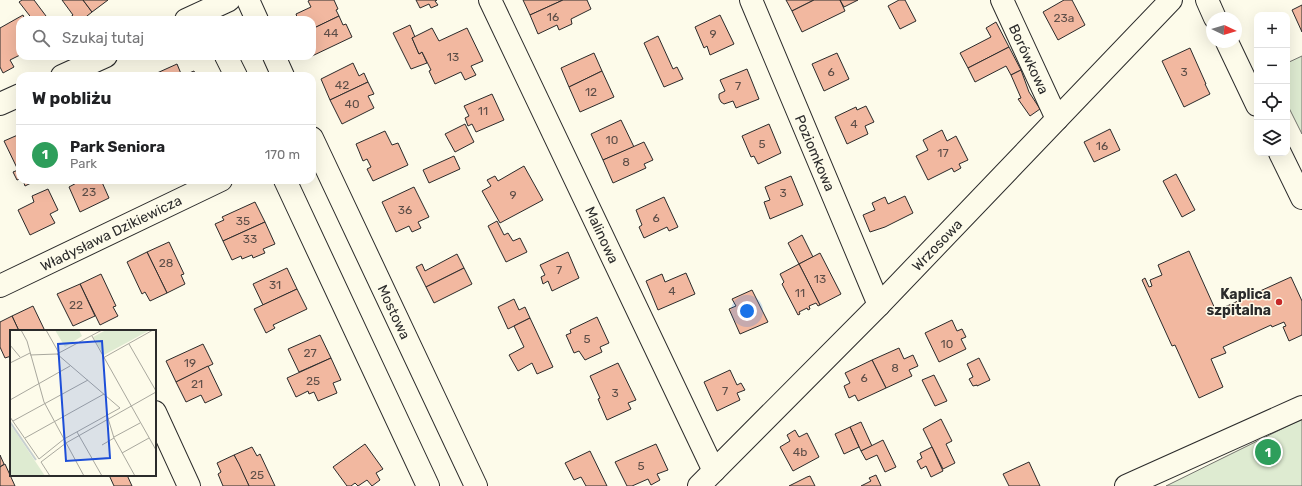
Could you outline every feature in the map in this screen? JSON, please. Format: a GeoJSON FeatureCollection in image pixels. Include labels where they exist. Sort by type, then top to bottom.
{"type":"FeatureCollection","features":[{"type":"Feature","properties":{"kind":"street"},"geometry":{"type":"LineString","coordinates":[[199,13],[229,0]]}},
{"type":"Feature","properties":{"kind":"street"},"geometry":{"type":"LineString","coordinates":[[248,0],[255,16]]}},
{"type":"Feature","properties":{"kind":"street","name":"Malinowa"},"geometry":{"type":"LineString","coordinates":[[490,0],[706,478]]}},
{"type":"Feature","properties":{"kind":"street","name":"Poziomkowa"},"geometry":{"type":"LineString","coordinates":[[751,0],[879,305]]}},
{"type":"Feature","properties":{"kind":"street","name":"Borówkowa"},"geometry":{"type":"LineString","coordinates":[[1002,0],[1057,119]]}},
{"type":"Feature","properties":{"kind":"street","name":"Wrzosowa"},"geometry":{"type":"LineString","coordinates":[[706,478],[879,305],[1171,0]]}},
{"type":"Feature","properties":{"kind":"street"},"geometry":{"type":"LineString","coordinates":[[1208,0],[1213,12]]}},
{"type":"Feature","properties":{"kind":"street"},"geometry":{"type":"LineString","coordinates":[[1230,48],[1254,99]]}},
{"type":"Feature","properties":{"kind":"street"},"geometry":{"type":"LineString","coordinates":[[71,72],[97,60]]}},
{"type":"Feature","properties":{"kind":"street"},"geometry":{"type":"LineString","coordinates":[[228,60],[234,72]]}},
{"type":"Feature","properties":{"kind":"street"},"geometry":{"type":"LineString","coordinates":[[276,60],[281,72]]}},
{"type":"Feature","properties":{"kind":"street"},"geometry":{"type":"LineString","coordinates":[[0,104],[16,97]]}},
{"type":"Feature","properties":{"kind":"street","name":"Mostowa"},"geometry":{"type":"LineString","coordinates":[[316,147],[473,485]]}},
{"type":"Feature","properties":{"kind":"street"},"geometry":{"type":"LineString","coordinates":[[1281,156],[1302,198]]}},
{"type":"Feature","properties":{"kind":"street","name":"Władysława Dzikiewicza"},"geometry":{"type":"LineString","coordinates":[[0,286],[214,184]]}},
{"type":"Feature","properties":{"kind":"street"},"geometry":{"type":"LineString","coordinates":[[287,184],[428,486]]}},
{"type":"Feature","properties":{"kind":"street"},"geometry":{"type":"LineString","coordinates":[[1126,486],[1302,407]]}},
{"type":"Feature","properties":{"kind":"street"},"geometry":{"type":"LineString","coordinates":[[156,414],[189,486]]}},
{"type":"Feature","properties":{"kind":"green space"},"geometry":{"type":"Polygon","coordinates":[[[1302,56],[1302,134],[1290,110],[1290,62],[1302,56]]]}},
{"type":"Feature","properties":{"kind":"green space"},"geometry":{"type":"Polygon","coordinates":[[[1302,419],[1302,486],[1166,486],[1302,419]]]}},
{"type":"Feature","properties":{"kind":"building"},"geometry":{"type":"Polygon","coordinates":[[[22,0],[34,0],[46,16],[30,16],[19,2],[22,0]]]}},
{"type":"Feature","properties":{"kind":"building"},"geometry":{"type":"Polygon","coordinates":[[[62,0],[83,0],[92,12],[87,16],[72,16],[73,15],[62,0]]]}},
{"type":"Feature","properties":{"kind":"building"},"geometry":{"type":"Polygon","coordinates":[[[83,0],[108,0],[92,12],[83,0]]]}},
{"type":"Feature","properties":{"kind":"building"},"geometry":{"type":"Polygon","coordinates":[[[334,0],[339,16],[316,27],[316,16],[297,16],[296,14],[311,7],[308,1],[334,0]]]}},
{"type":"Feature","properties":{"kind":"building"},"geometry":{"type":"Polygon","coordinates":[[[416,0],[437,0],[435,1],[438,5],[431,8],[429,4],[420,8],[416,0]]]}},
{"type":"Feature","properties":{"kind":"building"},"geometry":{"type":"Polygon","coordinates":[[[523,0],[563,0],[530,15],[523,0]]]}},
{"type":"Feature","properties":{"kind":"building"},"geometry":{"type":"Polygon","coordinates":[[[563,0],[587,0],[591,9],[571,19],[572,24],[559,30],[557,25],[538,34],[530,15],[563,0]]]}},
{"type":"Feature","properties":{"kind":"building"},"geometry":{"type":"Polygon","coordinates":[[[786,0],[814,0],[792,11],[786,0]]]}},
{"type":"Feature","properties":{"kind":"building"},"geometry":{"type":"Polygon","coordinates":[[[814,0],[840,0],[845,11],[802,32],[792,11],[814,0]]]}},
{"type":"Feature","properties":{"kind":"building"},"geometry":{"type":"Polygon","coordinates":[[[840,0],[858,0],[844,7],[840,0]]]}},
{"type":"Feature","properties":{"kind":"building"},"geometry":{"type":"Polygon","coordinates":[[[899,0],[905,0],[916,21],[900,29],[888,6],[899,0]]]}},
{"type":"Feature","properties":{"kind":"building"},"geometry":{"type":"Polygon","coordinates":[[[1064,0],[1072,0],[1085,25],[1058,40],[1043,12],[1064,0]]]}},
{"type":"Feature","properties":{"kind":"building"},"geometry":{"type":"Polygon","coordinates":[[[1302,5],[1302,32],[1292,10],[1302,5]]]}},
{"type":"Feature","properties":{"kind":"building"},"geometry":{"type":"Polygon","coordinates":[[[720,15],[734,44],[710,55],[707,46],[704,48],[695,27],[720,15]]]}},
{"type":"Feature","properties":{"kind":"building"},"geometry":{"type":"Polygon","coordinates":[[[339,16],[343,25],[346,24],[352,37],[316,54],[316,27],[339,16]]]}},
{"type":"Feature","properties":{"kind":"building"},"geometry":{"type":"Polygon","coordinates":[[[16,19],[16,57],[10,60],[14,67],[3,73],[0,67],[0,28],[16,19]]]}},
{"type":"Feature","properties":{"kind":"building"},"geometry":{"type":"Polygon","coordinates":[[[996,22],[1009,47],[968,68],[960,53],[991,37],[986,28],[996,22]]]}},
{"type":"Feature","properties":{"kind":"building"},"geometry":{"type":"Polygon","coordinates":[[[410,25],[415,37],[412,38],[419,54],[422,52],[427,63],[411,69],[393,33],[410,25]]]}},
{"type":"Feature","properties":{"kind":"building"},"geometry":{"type":"Polygon","coordinates":[[[432,28],[439,41],[467,28],[483,61],[471,66],[476,75],[465,80],[461,72],[435,84],[429,71],[431,70],[422,52],[419,54],[412,38],[432,28]]]}},
{"type":"Feature","properties":{"kind":"building"},"geometry":{"type":"Polygon","coordinates":[[[658,36],[673,69],[677,67],[683,79],[664,87],[644,43],[658,36]]]}},
{"type":"Feature","properties":{"kind":"building"},"geometry":{"type":"Polygon","coordinates":[[[1009,47],[1021,70],[1011,75],[1006,66],[975,82],[968,68],[1009,47]]]}},
{"type":"Feature","properties":{"kind":"building"},"geometry":{"type":"Polygon","coordinates":[[[1190,48],[1210,94],[1184,107],[1162,61],[1190,48]]]}},
{"type":"Feature","properties":{"kind":"building"},"geometry":{"type":"Polygon","coordinates":[[[594,53],[602,71],[569,87],[561,68],[594,53]]]}},
{"type":"Feature","properties":{"kind":"building"},"geometry":{"type":"Polygon","coordinates":[[[837,53],[849,79],[824,91],[812,64],[837,53]]]}},
{"type":"Feature","properties":{"kind":"building"},"geometry":{"type":"Polygon","coordinates":[[[353,63],[359,76],[364,73],[368,82],[330,100],[321,79],[353,63]]]}},
{"type":"Feature","properties":{"kind":"building"},"geometry":{"type":"Polygon","coordinates":[[[177,64],[180,72],[159,72],[177,64]]]}},
{"type":"Feature","properties":{"kind":"building"},"geometry":{"type":"Polygon","coordinates":[[[747,69],[759,99],[736,108],[733,101],[724,104],[721,102],[719,94],[725,91],[720,80],[747,69]]]}},
{"type":"Feature","properties":{"kind":"building"},"geometry":{"type":"Polygon","coordinates":[[[1021,70],[1029,92],[1040,109],[1030,116],[1018,99],[1021,98],[1011,75],[1021,70]]]}},
{"type":"Feature","properties":{"kind":"building"},"geometry":{"type":"Polygon","coordinates":[[[602,71],[614,97],[580,112],[569,87],[602,71]]]}},
{"type":"Feature","properties":{"kind":"building"},"geometry":{"type":"Polygon","coordinates":[[[368,82],[374,94],[368,96],[374,108],[342,124],[330,100],[368,82]]]}},
{"type":"Feature","properties":{"kind":"building"},"geometry":{"type":"Polygon","coordinates":[[[492,94],[504,120],[476,132],[472,124],[468,126],[465,118],[469,116],[464,106],[492,94]]]}},
{"type":"Feature","properties":{"kind":"building"},"geometry":{"type":"Polygon","coordinates":[[[866,106],[874,122],[865,126],[868,134],[847,144],[835,117],[856,107],[857,110],[866,106]]]}},
{"type":"Feature","properties":{"kind":"building"},"geometry":{"type":"Polygon","coordinates":[[[621,120],[634,147],[603,160],[591,134],[621,120]]]}},
{"type":"Feature","properties":{"kind":"building"},"geometry":{"type":"Polygon","coordinates":[[[465,124],[474,142],[455,152],[445,134],[465,124]]]}},
{"type":"Feature","properties":{"kind":"building"},"geometry":{"type":"Polygon","coordinates":[[[769,124],[781,153],[758,164],[754,156],[751,157],[742,136],[769,124]]]}},
{"type":"Feature","properties":{"kind":"building"},"geometry":{"type":"Polygon","coordinates":[[[1110,129],[1120,150],[1094,162],[1084,142],[1110,129]]]}},
{"type":"Feature","properties":{"kind":"building"},"geometry":{"type":"Polygon","coordinates":[[[942,130],[947,141],[956,136],[968,160],[959,164],[961,168],[954,172],[952,168],[928,180],[916,156],[928,150],[923,140],[942,130]]]}},
{"type":"Feature","properties":{"kind":"building"},"geometry":{"type":"Polygon","coordinates":[[[385,131],[392,145],[398,143],[408,165],[373,181],[367,169],[371,167],[367,159],[363,161],[356,144],[385,131]]]}},
{"type":"Feature","properties":{"kind":"building"},"geometry":{"type":"Polygon","coordinates":[[[16,136],[16,166],[4,141],[16,136]]]}},
{"type":"Feature","properties":{"kind":"building"},"geometry":{"type":"Polygon","coordinates":[[[644,142],[653,160],[644,164],[646,168],[613,183],[603,160],[644,142]]]}},
{"type":"Feature","properties":{"kind":"building"},"geometry":{"type":"Polygon","coordinates":[[[454,156],[460,169],[429,183],[423,170],[454,156]]]}},
{"type":"Feature","properties":{"kind":"building"},"geometry":{"type":"Polygon","coordinates":[[[524,166],[543,200],[500,223],[482,191],[491,186],[487,180],[495,176],[498,181],[524,166]]]}},
{"type":"Feature","properties":{"kind":"building"},"geometry":{"type":"Polygon","coordinates":[[[16,171],[16,178],[13,172],[16,171]]]}},
{"type":"Feature","properties":{"kind":"building"},"geometry":{"type":"Polygon","coordinates":[[[1176,174],[1195,210],[1182,217],[1163,181],[1176,174]]]}},
{"type":"Feature","properties":{"kind":"building"},"geometry":{"type":"Polygon","coordinates":[[[791,176],[803,205],[770,219],[764,202],[770,200],[765,187],[791,176]]]}},
{"type":"Feature","properties":{"kind":"building"},"geometry":{"type":"Polygon","coordinates":[[[75,184],[103,184],[109,198],[80,212],[69,187],[75,184]]]}},
{"type":"Feature","properties":{"kind":"building"},"geometry":{"type":"Polygon","coordinates":[[[414,187],[429,217],[418,222],[421,228],[412,232],[409,226],[396,232],[382,202],[414,187]]]}},
{"type":"Feature","properties":{"kind":"building"},"geometry":{"type":"Polygon","coordinates":[[[48,189],[58,210],[50,214],[55,223],[30,235],[18,210],[34,202],[32,196],[48,189]]]}},
{"type":"Feature","properties":{"kind":"building"},"geometry":{"type":"Polygon","coordinates":[[[905,196],[913,213],[885,227],[870,232],[863,215],[875,210],[872,203],[885,197],[888,204],[905,196]]]}},
{"type":"Feature","properties":{"kind":"building"},"geometry":{"type":"Polygon","coordinates":[[[664,197],[678,227],[669,231],[667,227],[644,238],[639,227],[642,225],[636,210],[664,197]]]}},
{"type":"Feature","properties":{"kind":"building"},"geometry":{"type":"Polygon","coordinates":[[[255,202],[265,222],[223,241],[215,224],[224,220],[222,217],[255,202]]]}},
{"type":"Feature","properties":{"kind":"building"},"geometry":{"type":"Polygon","coordinates":[[[497,221],[504,235],[508,233],[513,241],[520,238],[527,252],[506,262],[488,226],[497,221]]]}},
{"type":"Feature","properties":{"kind":"building"},"geometry":{"type":"Polygon","coordinates":[[[265,222],[275,244],[263,249],[265,253],[253,258],[252,255],[242,259],[241,256],[232,260],[223,241],[265,222]]]}},
{"type":"Feature","properties":{"kind":"building"},"geometry":{"type":"Polygon","coordinates":[[[802,235],[813,257],[799,264],[788,243],[802,235]]]}},
{"type":"Feature","properties":{"kind":"building"},"geometry":{"type":"Polygon","coordinates":[[[169,242],[184,274],[181,275],[185,284],[167,293],[147,252],[169,242]]]}},
{"type":"Feature","properties":{"kind":"building"},"geometry":{"type":"Polygon","coordinates":[[[1189,251],[1216,311],[1291,277],[1302,301],[1302,335],[1289,341],[1283,327],[1286,326],[1284,322],[1272,327],[1271,325],[1223,347],[1226,353],[1211,359],[1223,387],[1199,398],[1175,345],[1172,346],[1142,280],[1145,278],[1149,287],[1152,286],[1150,280],[1162,275],[1158,265],[1189,251]]]}},
{"type":"Feature","properties":{"kind":"building"},"geometry":{"type":"Polygon","coordinates":[[[147,252],[167,293],[150,301],[145,292],[142,294],[127,262],[147,252]]]}},
{"type":"Feature","properties":{"kind":"building"},"geometry":{"type":"Polygon","coordinates":[[[568,252],[579,278],[552,291],[548,281],[543,284],[541,277],[545,275],[540,265],[568,252]]]}},
{"type":"Feature","properties":{"kind":"building"},"geometry":{"type":"Polygon","coordinates":[[[820,253],[841,294],[820,305],[799,264],[820,253]]]}},
{"type":"Feature","properties":{"kind":"building"},"geometry":{"type":"Polygon","coordinates":[[[457,254],[464,268],[426,287],[416,267],[422,264],[425,271],[457,254]]]}},
{"type":"Feature","properties":{"kind":"building"},"geometry":{"type":"Polygon","coordinates":[[[799,264],[820,305],[818,306],[816,303],[809,306],[810,309],[808,310],[807,308],[799,312],[800,314],[798,315],[782,284],[784,282],[780,274],[799,264]]]}},
{"type":"Feature","properties":{"kind":"building"},"geometry":{"type":"Polygon","coordinates":[[[287,268],[297,289],[263,305],[253,284],[287,268]]]}},
{"type":"Feature","properties":{"kind":"building"},"geometry":{"type":"Polygon","coordinates":[[[464,268],[472,284],[434,303],[426,287],[464,268]]]}},
{"type":"Feature","properties":{"kind":"building"},"geometry":{"type":"Polygon","coordinates":[[[686,273],[695,294],[658,310],[646,281],[662,274],[665,282],[686,273]]]}},
{"type":"Feature","properties":{"kind":"building"},"geometry":{"type":"Polygon","coordinates":[[[101,274],[116,306],[113,307],[118,316],[100,325],[80,284],[101,274]]]}},
{"type":"Feature","properties":{"kind":"building"},"geometry":{"type":"Polygon","coordinates":[[[80,284],[95,316],[73,326],[57,294],[80,284]]]}},
{"type":"Feature","properties":{"kind":"building"},"geometry":{"type":"Polygon","coordinates":[[[297,289],[307,309],[273,325],[275,328],[266,333],[254,309],[297,289]]]}},
{"type":"Feature","properties":{"kind":"building"},"geometry":{"type":"Polygon","coordinates":[[[752,290],[768,322],[740,334],[729,309],[736,306],[732,299],[752,290]]]}},
{"type":"Feature","properties":{"kind":"building"},"geometry":{"type":"Polygon","coordinates":[[[514,299],[519,310],[525,307],[530,318],[508,329],[498,307],[514,299]]]}},
{"type":"Feature","properties":{"kind":"building"},"geometry":{"type":"Polygon","coordinates":[[[33,306],[45,330],[19,330],[12,316],[33,306]]]}},
{"type":"Feature","properties":{"kind":"building"},"geometry":{"type":"Polygon","coordinates":[[[12,316],[19,330],[10,330],[10,356],[5,358],[0,347],[0,322],[12,316]]]}},
{"type":"Feature","properties":{"kind":"building"},"geometry":{"type":"Polygon","coordinates":[[[597,317],[609,343],[600,347],[602,352],[585,360],[579,351],[574,353],[566,335],[571,333],[570,330],[597,317]]]}},
{"type":"Feature","properties":{"kind":"building"},"geometry":{"type":"Polygon","coordinates":[[[530,318],[553,367],[537,374],[532,363],[518,371],[509,355],[524,347],[514,326],[530,318]]]}},
{"type":"Feature","properties":{"kind":"building"},"geometry":{"type":"Polygon","coordinates":[[[952,320],[957,331],[962,329],[966,337],[961,339],[966,349],[939,362],[925,333],[952,320]]]}},
{"type":"Feature","properties":{"kind":"building"},"geometry":{"type":"Polygon","coordinates":[[[320,335],[331,358],[299,372],[288,349],[320,335]]]}},
{"type":"Feature","properties":{"kind":"building"},"geometry":{"type":"Polygon","coordinates":[[[203,344],[213,364],[176,382],[166,361],[203,344]]]}},
{"type":"Feature","properties":{"kind":"building"},"geometry":{"type":"Polygon","coordinates":[[[899,348],[904,359],[913,355],[918,366],[909,370],[912,376],[886,388],[872,360],[899,348]]]}},
{"type":"Feature","properties":{"kind":"building"},"geometry":{"type":"Polygon","coordinates":[[[331,358],[341,380],[333,383],[337,393],[318,401],[314,392],[309,394],[308,391],[296,397],[287,378],[331,358]]]}},
{"type":"Feature","properties":{"kind":"building"},"geometry":{"type":"Polygon","coordinates":[[[979,358],[990,380],[977,386],[973,386],[969,379],[973,377],[967,364],[979,358]]]}},
{"type":"Feature","properties":{"kind":"building"},"geometry":{"type":"Polygon","coordinates":[[[872,360],[886,388],[858,401],[855,395],[849,398],[844,386],[850,383],[845,373],[872,360]]]}},
{"type":"Feature","properties":{"kind":"building"},"geometry":{"type":"Polygon","coordinates":[[[618,363],[636,400],[628,403],[631,409],[607,420],[598,399],[600,398],[590,376],[618,363]]]}},
{"type":"Feature","properties":{"kind":"building"},"geometry":{"type":"Polygon","coordinates":[[[208,366],[222,395],[205,403],[201,395],[186,402],[176,382],[208,366]]]}},
{"type":"Feature","properties":{"kind":"building"},"geometry":{"type":"Polygon","coordinates":[[[730,370],[737,385],[741,383],[745,390],[737,393],[740,400],[717,411],[704,382],[730,370]]]}},
{"type":"Feature","properties":{"kind":"building"},"geometry":{"type":"Polygon","coordinates":[[[934,375],[947,401],[935,406],[922,380],[934,375]]]}},
{"type":"Feature","properties":{"kind":"building"},"geometry":{"type":"Polygon","coordinates":[[[941,419],[952,441],[946,444],[955,463],[943,469],[923,429],[941,419]]]}},
{"type":"Feature","properties":{"kind":"building"},"geometry":{"type":"Polygon","coordinates":[[[861,422],[872,446],[861,451],[850,427],[861,422]]]}},
{"type":"Feature","properties":{"kind":"building"},"geometry":{"type":"Polygon","coordinates":[[[850,427],[859,447],[844,454],[835,434],[850,427]]]}},
{"type":"Feature","properties":{"kind":"building"},"geometry":{"type":"Polygon","coordinates":[[[795,430],[799,437],[807,433],[819,457],[793,471],[780,447],[790,441],[787,435],[795,430]]]}},
{"type":"Feature","properties":{"kind":"building"},"geometry":{"type":"Polygon","coordinates":[[[883,440],[896,467],[885,472],[877,455],[866,460],[861,451],[883,440]]]}},
{"type":"Feature","properties":{"kind":"building"},"geometry":{"type":"Polygon","coordinates":[[[365,444],[383,469],[376,473],[380,480],[372,486],[367,480],[358,486],[355,483],[351,486],[347,486],[333,467],[365,444]]]}},
{"type":"Feature","properties":{"kind":"building"},"geometry":{"type":"Polygon","coordinates":[[[656,444],[668,470],[657,474],[660,480],[651,485],[648,479],[632,486],[627,486],[615,462],[656,444]]]}},
{"type":"Feature","properties":{"kind":"building"},"geometry":{"type":"Polygon","coordinates":[[[252,447],[257,456],[260,454],[275,486],[249,486],[234,455],[252,447]]]}},
{"type":"Feature","properties":{"kind":"building"},"geometry":{"type":"Polygon","coordinates":[[[932,447],[943,471],[931,477],[926,466],[921,469],[917,461],[922,458],[920,453],[932,447]]]}},
{"type":"Feature","properties":{"kind":"building"},"geometry":{"type":"Polygon","coordinates":[[[590,451],[607,486],[586,486],[581,477],[574,480],[565,463],[590,451]]]}},
{"type":"Feature","properties":{"kind":"building"},"geometry":{"type":"Polygon","coordinates":[[[0,455],[4,464],[0,467],[0,455]]]}},
{"type":"Feature","properties":{"kind":"building"},"geometry":{"type":"Polygon","coordinates":[[[234,455],[249,486],[223,486],[218,474],[221,472],[217,463],[234,455]]]}},
{"type":"Feature","properties":{"kind":"building"},"geometry":{"type":"Polygon","coordinates":[[[1029,462],[1040,486],[1009,486],[1003,474],[1029,462]]]}},
{"type":"Feature","properties":{"kind":"building"},"geometry":{"type":"Polygon","coordinates":[[[5,464],[15,486],[0,486],[0,467],[5,464]]]}},
{"type":"Feature","properties":{"kind":"building"},"geometry":{"type":"Polygon","coordinates":[[[876,475],[881,486],[861,486],[871,481],[869,478],[876,475]]]}},
{"type":"Feature","properties":{"kind":"building"},"geometry":{"type":"Polygon","coordinates":[[[109,476],[127,476],[132,486],[114,486],[109,476]]]}},
{"type":"Feature","properties":{"kind":"building"},"geometry":{"type":"Polygon","coordinates":[[[810,476],[815,486],[789,486],[807,477],[810,476]]]}},
{"type":"Feature","properties":{"kind":"place","name":"Kaplica szpitalna"},"geometry":{"type":"Point","coordinates":[1279,302]}},
{"type":"Feature","properties":{"kind":"place","name":"Park Seniora"},"geometry":{"type":"Point","coordinates":[1268,452]}}]}
